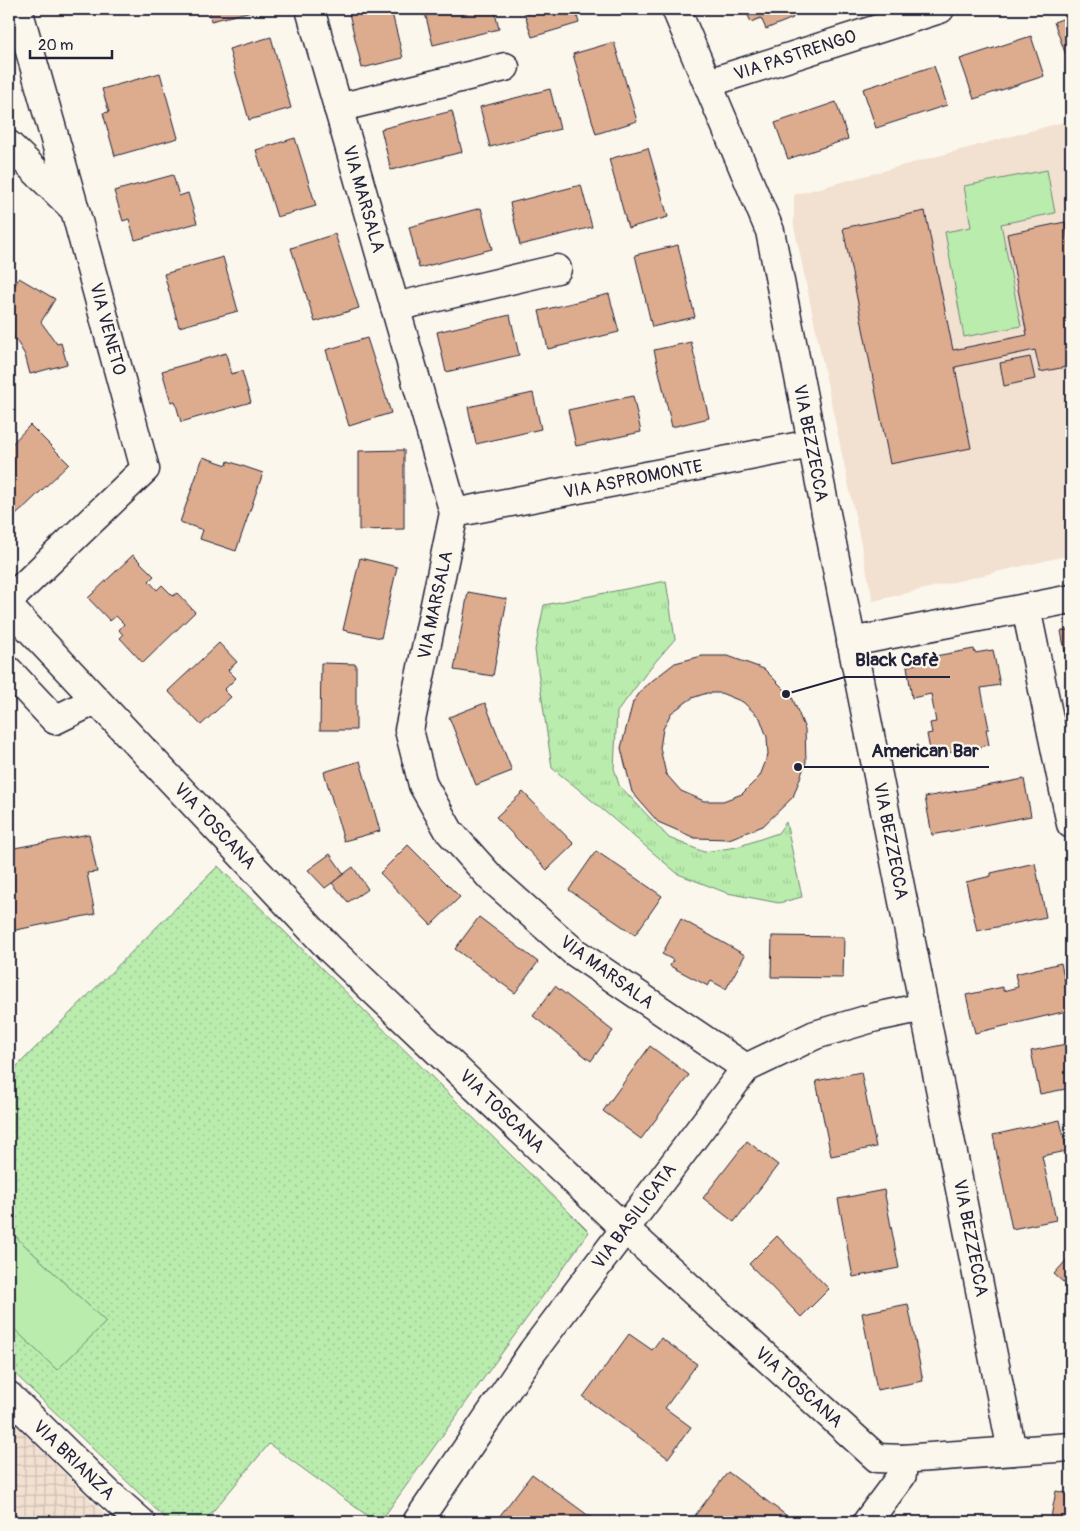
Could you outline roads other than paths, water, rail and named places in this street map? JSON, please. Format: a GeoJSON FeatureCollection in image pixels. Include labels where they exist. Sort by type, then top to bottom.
{"type":"FeatureCollection","features":[{"type":"Feature","properties":{"kind":"street","name":"VIA VENETO"},"geometry":{"type":"LineString","coordinates":[[9,600],[145,469],[18,9]]}},
{"type":"Feature","properties":{"kind":"street","name":"VIA MARSALA"},"geometry":{"type":"LineString","coordinates":[[310,9],[454,513],[409,730],[423,785],[450,831],[485,871],[573,951],[746,1068]]}},
{"type":"Feature","properties":{"kind":"street","name":"VIA BEZZECCA"},"geometry":{"type":"LineString","coordinates":[[676,9],[770,232],[1012,1451]]}},
{"type":"Feature","properties":{"kind":"street","name":"VIA PASTRENGO"},"geometry":{"type":"LineString","coordinates":[[708,83],[931,10]]}},
{"type":"Feature","properties":{"kind":"street"},"geometry":{"type":"LineString","coordinates":[[338,108],[505,66]]}},
{"type":"Feature","properties":{"kind":"street"},"geometry":{"type":"LineString","coordinates":[[9,146],[75,210]]}},
{"type":"Feature","properties":{"kind":"street"},"geometry":{"type":"LineString","coordinates":[[395,307],[557,269]]}},
{"type":"Feature","properties":{"kind":"street","name":"VIA ASPROMONTE"},"geometry":{"type":"LineString","coordinates":[[454,513],[811,444]]}},
{"type":"Feature","properties":{"kind":"street"},"geometry":{"type":"LineString","coordinates":[[851,642],[1071,600]]}},
{"type":"Feature","properties":{"kind":"street","name":"VIA TOSCANA"},"geometry":{"type":"LineString","coordinates":[[9,608],[330,949],[624,1228],[877,1458],[902,1459],[1071,1447]]}},
{"type":"Feature","properties":{"kind":"street"},"geometry":{"type":"LineString","coordinates":[[1026,608],[1071,824]]}},
{"type":"Feature","properties":{"kind":"street"},"geometry":{"type":"LineString","coordinates":[[9,671],[55,720],[96,700]]}},
{"type":"Feature","properties":{"kind":"street","name":"VIA BASILICATA"},"geometry":{"type":"LineString","coordinates":[[417,1522],[533,1352],[624,1228],[746,1068],[815,1034],[876,1017],[924,1007]]}},
{"type":"Feature","properties":{"kind":"street","name":"VIA BRIANZA"},"geometry":{"type":"LineString","coordinates":[[9,1396],[107,1492],[141,1522]]}},
{"type":"Feature","properties":{"kind":"street"},"geometry":{"type":"LineString","coordinates":[[867,1522],[902,1475],[902,1459]]}},
{"type":"Feature","properties":{"kind":"place","name":"Black Cafè"},"geometry":{"type":"Point","coordinates":[786,694]}},
{"type":"Feature","properties":{"kind":"place","name":"American Bar"},"geometry":{"type":"Point","coordinates":[798,767]}}]}
